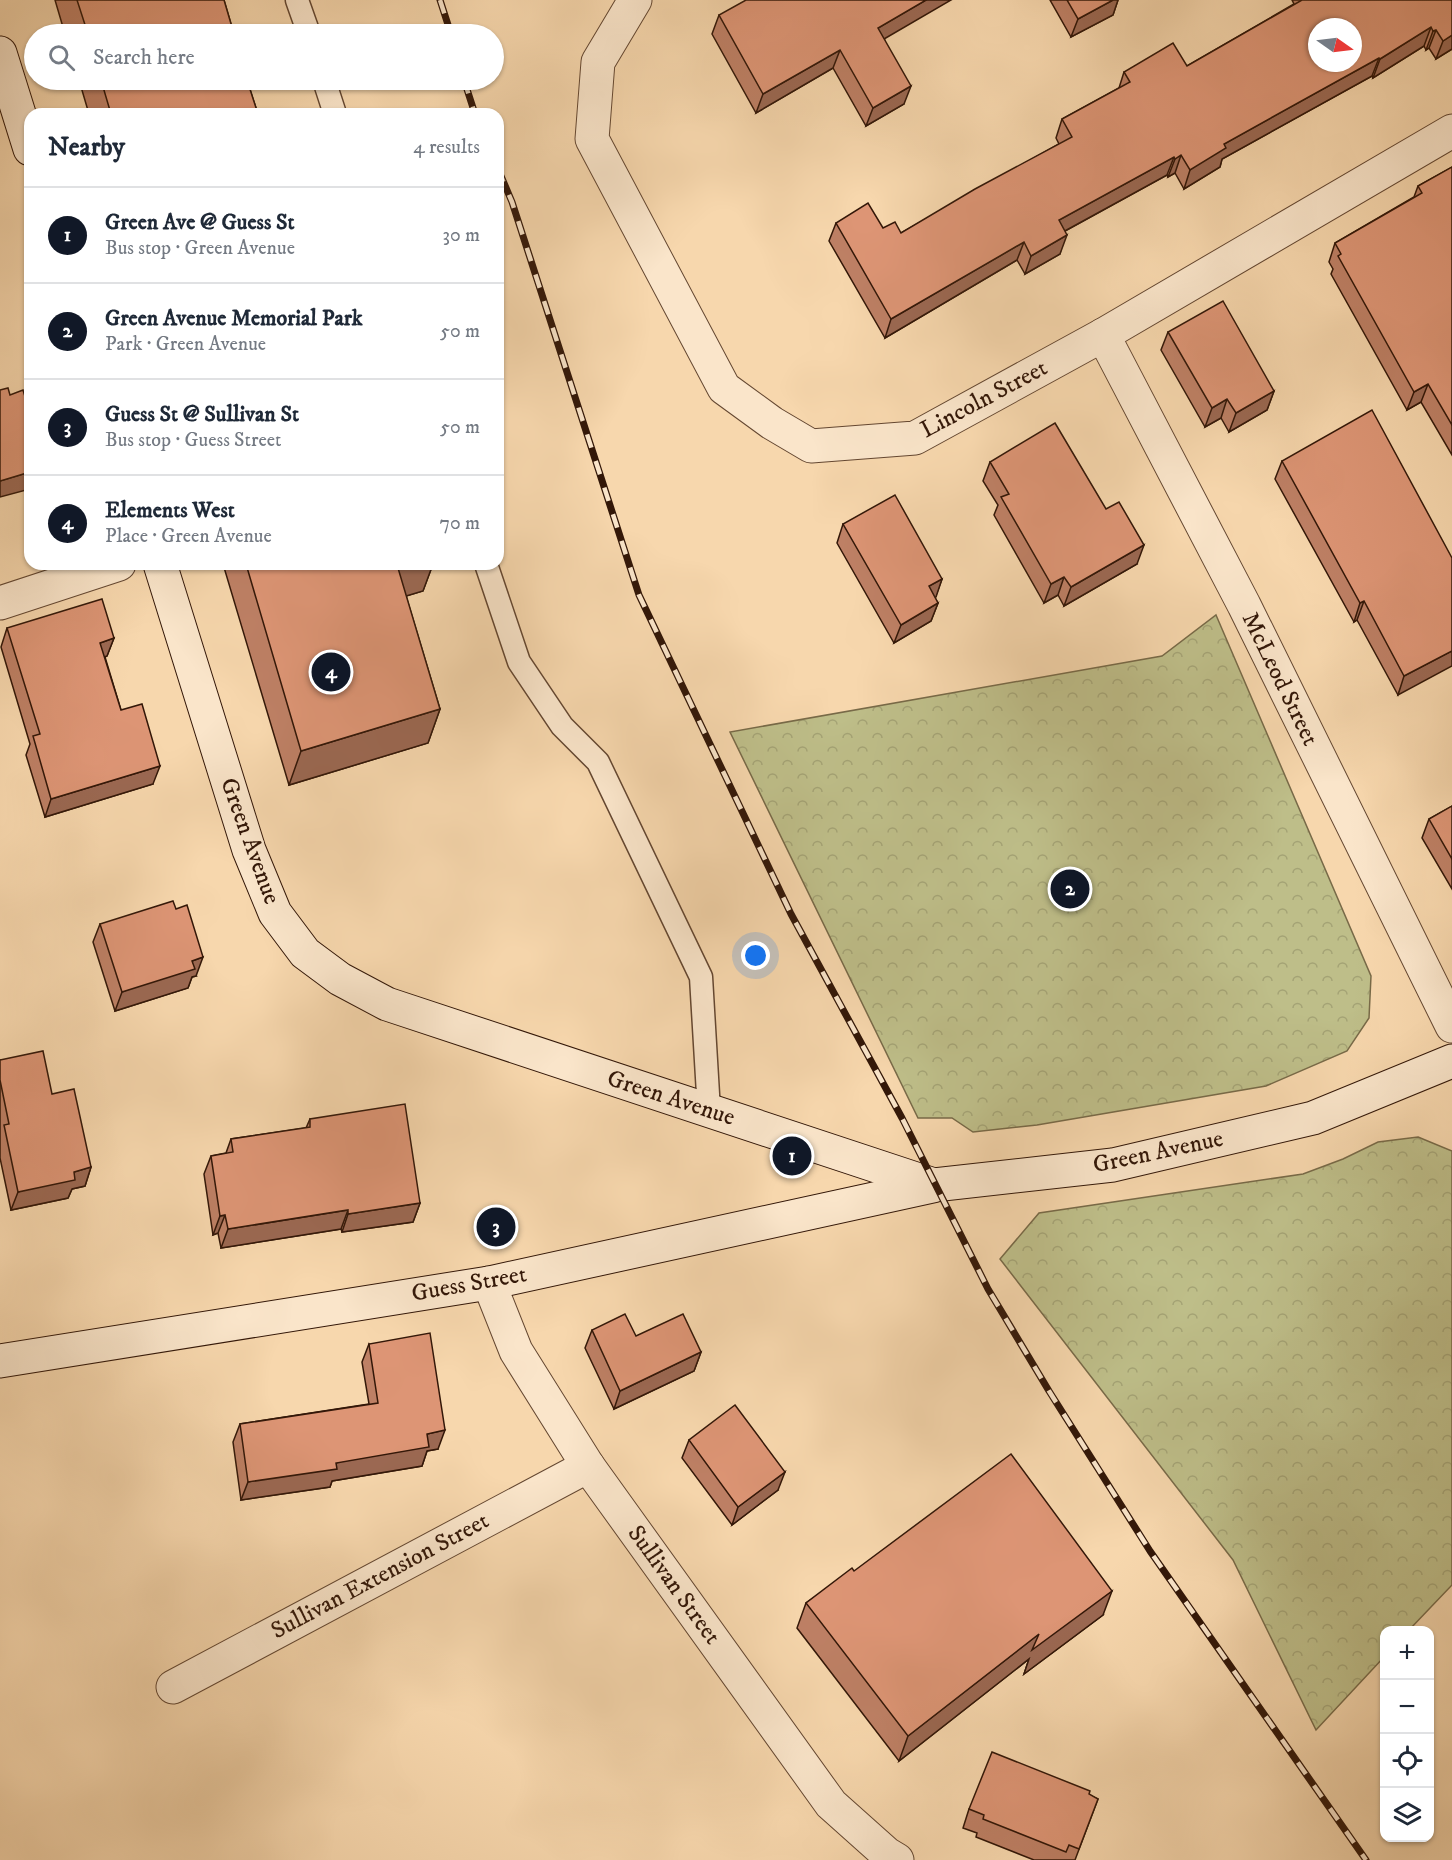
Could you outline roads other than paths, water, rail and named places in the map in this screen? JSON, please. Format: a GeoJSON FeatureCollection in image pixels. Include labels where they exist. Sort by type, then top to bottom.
{"type":"FeatureCollection","features":[{"type":"Feature","properties":{"kind":"street","name":"Lincoln Street"},"geometry":{"type":"LineString","coordinates":[[635,0],[598,62],[592,139],[724,388],[772,423],[811,446],[915,438],[1103,335],[1452,131]]}},
{"type":"Feature","properties":{"kind":"street"},"geometry":{"type":"LineString","coordinates":[[0,53],[24,130]]}},
{"type":"Feature","properties":{"kind":"street","name":"McLeod Street"},"geometry":{"type":"LineString","coordinates":[[1103,335],[1244,605],[1452,1026]]}},
{"type":"Feature","properties":{"kind":"street"},"geometry":{"type":"LineString","coordinates":[[0,603],[101,570]]}},
{"type":"Feature","properties":{"kind":"street","name":"Green Avenue"},"geometry":{"type":"LineString","coordinates":[[162,570],[249,850],[275,913],[306,953],[340,980],[387,1004],[934,1185],[1113,1165],[1313,1118],[1452,1061]]}},
{"type":"Feature","properties":{"kind":"street","name":"Guess Street"},"geometry":{"type":"LineString","coordinates":[[0,1361],[489,1283],[934,1185]]}},
{"type":"Feature","properties":{"kind":"street","name":"Sullivan Street"},"geometry":{"type":"LineString","coordinates":[[489,1283],[516,1351],[588,1466],[831,1804],[887,1854],[897,1860]]}},
{"type":"Feature","properties":{"kind":"street","name":"Sullivan Extension Street"},"geometry":{"type":"LineString","coordinates":[[174,1687],[588,1466]]}},
{"type":"Feature","properties":{"kind":"lane"},"geometry":{"type":"LineString","coordinates":[[297,0],[305,24]]}},
{"type":"Feature","properties":{"kind":"lane"},"geometry":{"type":"LineString","coordinates":[[327,90],[333,108]]}},
{"type":"Feature","properties":{"kind":"lane"},"geometry":{"type":"LineString","coordinates":[[488,570],[519,662],[562,726],[598,762],[701,977],[709,1111]]}},
{"type":"Feature","properties":{"kind":"railway"},"geometry":{"type":"LineString","coordinates":[[440,0],[448,24]]}},
{"type":"Feature","properties":{"kind":"railway"},"geometry":{"type":"LineString","coordinates":[[467,90],[473,108]]}},
{"type":"Feature","properties":{"kind":"railway"},"geometry":{"type":"LineString","coordinates":[[504,183],[639,595],[791,914],[902,1118],[988,1289],[1049,1391],[1150,1551],[1366,1860]]}},
{"type":"Feature","properties":{"kind":"place","name":"Elements West"},"geometry":{"type":"Point","coordinates":[331,672]}},
{"type":"Feature","properties":{"kind":"place","name":"Green Avenue Memorial Park"},"geometry":{"type":"Point","coordinates":[1070,889]}},
{"type":"Feature","properties":{"kind":"place","name":"Green Ave @ Guess St"},"geometry":{"type":"Point","coordinates":[792,1156]}},
{"type":"Feature","properties":{"kind":"place","name":"Guess St @ Sullivan St"},"geometry":{"type":"Point","coordinates":[496,1227]}}]}
